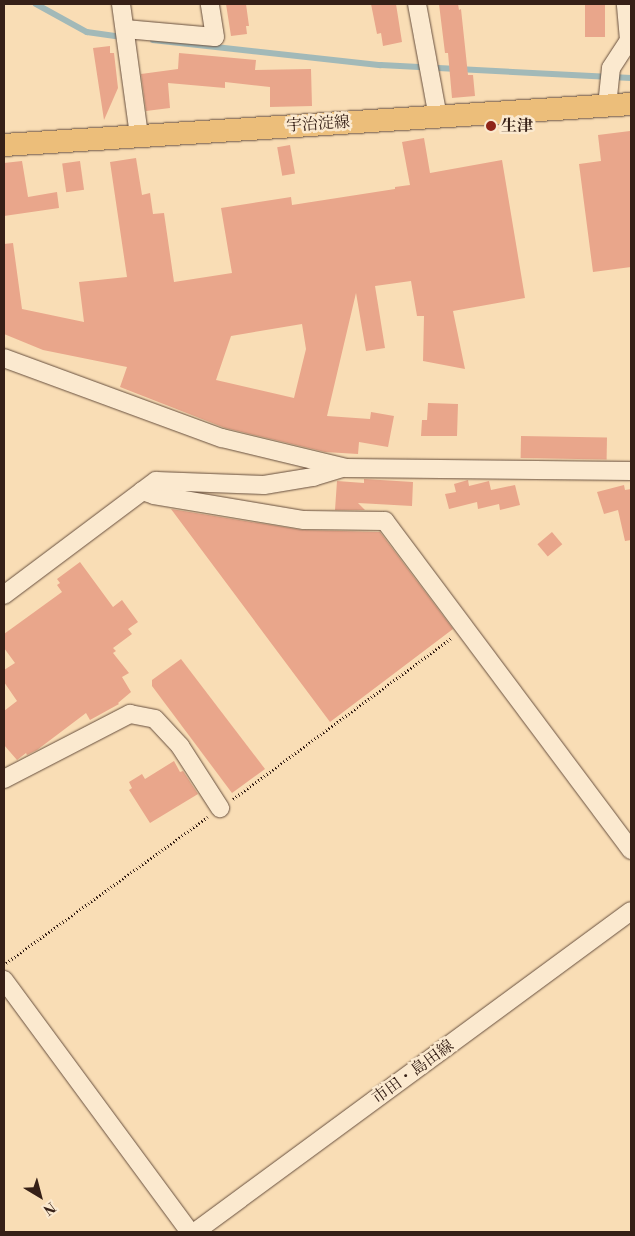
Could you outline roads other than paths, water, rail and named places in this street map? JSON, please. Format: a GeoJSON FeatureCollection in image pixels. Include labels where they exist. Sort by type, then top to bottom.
{"type":"FeatureCollection","features":[{"type":"Feature","properties":{"kind":"main road","name":"宇治淀線"},"geometry":{"type":"LineString","coordinates":[[4,145],[631,104]]}},
{"type":"Feature","properties":{"kind":"street"},"geometry":{"type":"LineString","coordinates":[[121,4],[140,136]]}},
{"type":"Feature","properties":{"kind":"street"},"geometry":{"type":"LineString","coordinates":[[125,29],[215,38],[210,4]]}},
{"type":"Feature","properties":{"kind":"street"},"geometry":{"type":"LineString","coordinates":[[418,4],[438,117]]}},
{"type":"Feature","properties":{"kind":"street"},"geometry":{"type":"LineString","coordinates":[[607,106],[611,68],[629,40],[626,4]]}},
{"type":"Feature","properties":{"kind":"street"},"geometry":{"type":"LineString","coordinates":[[4,358],[222,438],[346,468],[631,471]]}},
{"type":"Feature","properties":{"kind":"street"},"geometry":{"type":"LineString","coordinates":[[4,595],[149,486],[264,484],[313,477],[346,468]]}},
{"type":"Feature","properties":{"kind":"street"},"geometry":{"type":"LineString","coordinates":[[149,486],[154,495],[304,520],[385,521],[631,850]]}},
{"type":"Feature","properties":{"kind":"street"},"geometry":{"type":"LineString","coordinates":[[4,779],[130,714],[155,719],[180,746],[220,808]]}},
{"type":"Feature","properties":{"kind":"street","name":"市田・島田線"},"geometry":{"type":"LineString","coordinates":[[195,1232],[631,911]]}},
{"type":"Feature","properties":{"kind":"street"},"geometry":{"type":"LineString","coordinates":[[4,980],[190,1232]]}},
{"type":"Feature","properties":{"kind":"waterway"},"geometry":{"type":"LineString","coordinates":[[36,4],[87,32],[124,37]]}},
{"type":"Feature","properties":{"kind":"waterway"},"geometry":{"type":"LineString","coordinates":[[153,40],[381,65],[631,78]]}},
{"type":"Feature","properties":{"kind":"place","name":"生津"},"geometry":{"type":"Point","coordinates":[491,126]}}]}
